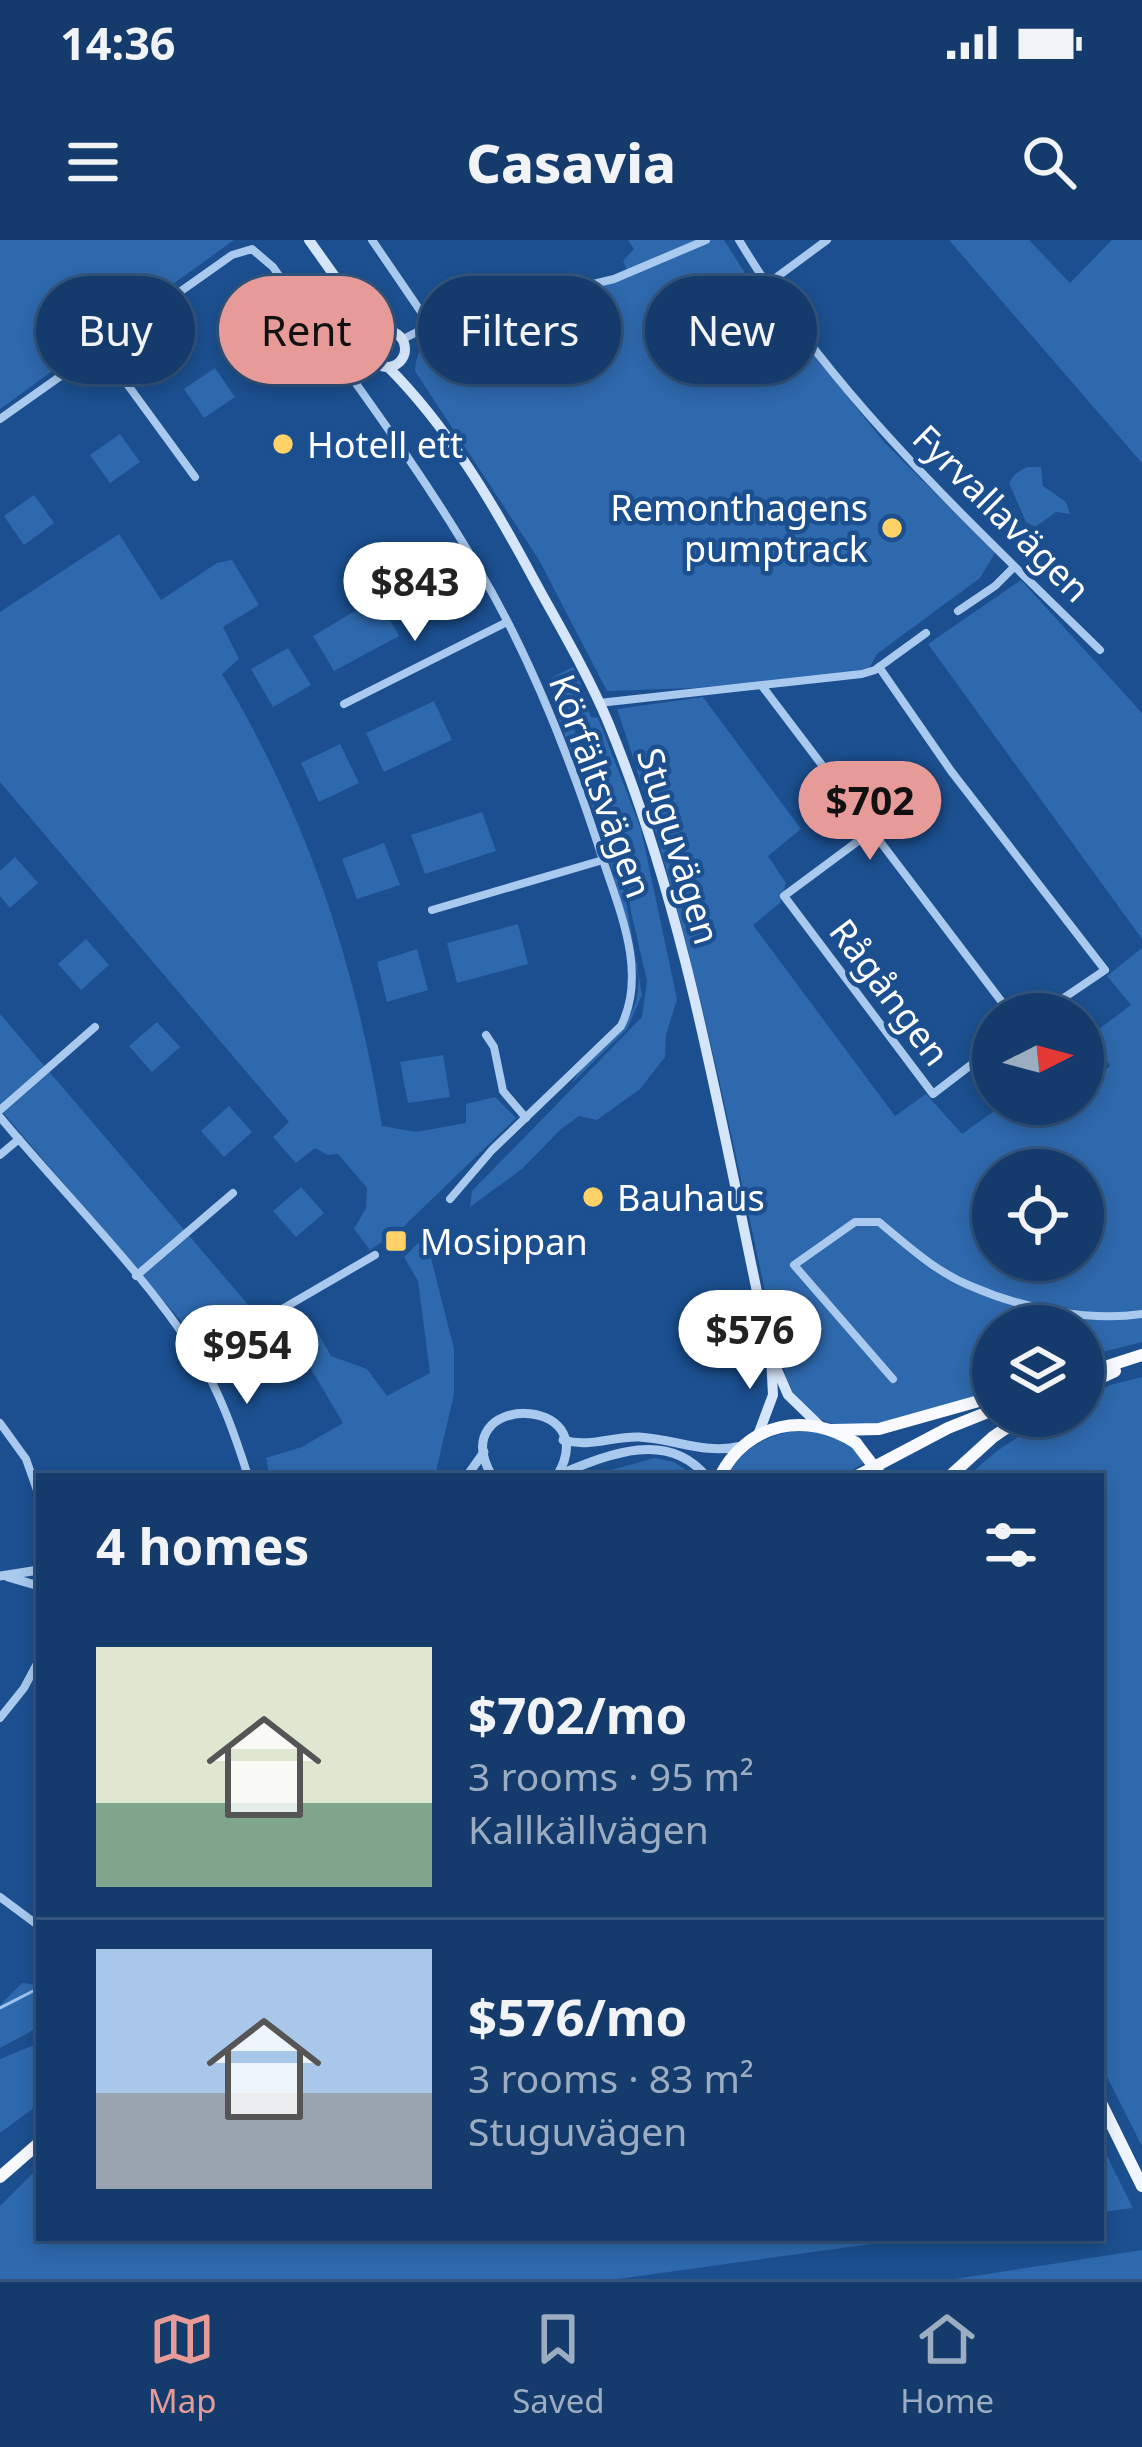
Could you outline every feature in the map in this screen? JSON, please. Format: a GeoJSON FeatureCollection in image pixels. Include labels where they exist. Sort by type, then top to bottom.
{"type":"FeatureCollection","features":[{"type":"Feature","properties":{"kind":"highway"},"geometry":{"type":"LineString","coordinates":[[1104,1373],[1139,1359]]}},
{"type":"Feature","properties":{"kind":"highway"},"geometry":{"type":"LineString","coordinates":[[1104,1371],[1139,1359]]}},
{"type":"Feature","properties":{"kind":"highway"},"geometry":{"type":"LineString","coordinates":[[722,1473],[742,1446],[788,1425],[879,1429],[972,1403]]}},
{"type":"Feature","properties":{"kind":"highway"},"geometry":{"type":"LineString","coordinates":[[862,1473],[972,1420]]}},
{"type":"Feature","properties":{"kind":"highway"},"geometry":{"type":"LineString","coordinates":[[874,1473],[972,1424]]}},
{"type":"Feature","properties":{"kind":"highway"},"geometry":{"type":"LineString","coordinates":[[826,1428],[856,1443],[879,1473]]}},
{"type":"Feature","properties":{"kind":"highway"},"geometry":{"type":"LineString","coordinates":[[953,1473],[993,1437]]}},
{"type":"Feature","properties":{"kind":"highway"},"geometry":{"type":"LineString","coordinates":[[0,2173],[36,2142]]}},
{"type":"Feature","properties":{"kind":"main road"},"geometry":{"type":"LineString","coordinates":[[309,240],[334,276]]}},
{"type":"Feature","properties":{"kind":"main road"},"geometry":{"type":"LineString","coordinates":[[394,332],[403,339]]}},
{"type":"Feature","properties":{"kind":"main road","name":"Stuguvägen"},"geometry":{"type":"LineString","coordinates":[[403,339],[402,359],[418,396],[514,541],[599,703],[642,813],[665,892],[771,1357],[773,1394],[758,1435]]}},
{"type":"Feature","properties":{"kind":"main road"},"geometry":{"type":"LineString","coordinates":[[394,360],[402,359]]}},
{"type":"Feature","properties":{"kind":"main road","name":"Stuguvägen"},"geometry":{"type":"LineString","coordinates":[[394,376],[418,396]]}},
{"type":"Feature","properties":{"kind":"main road","name":"Stuguvägen"},"geometry":{"type":"LineString","coordinates":[[771,1357],[788,1394],[826,1428]]}},
{"type":"Feature","properties":{"kind":"main road"},"geometry":{"type":"LineString","coordinates":[[1104,2109],[1142,2186]]}},
{"type":"Feature","properties":{"kind":"street"},"geometry":{"type":"LineString","coordinates":[[372,240],[418,307]]}},
{"type":"Feature","properties":{"kind":"street"},"geometry":{"type":"LineString","coordinates":[[621,276],[706,240]]}},
{"type":"Feature","properties":{"kind":"street","name":"Fyrvallavägen"},"geometry":{"type":"LineString","coordinates":[[739,240],[761,276]]}},
{"type":"Feature","properties":{"kind":"street"},"geometry":{"type":"LineString","coordinates":[[778,276],[827,240]]}},
{"type":"Feature","properties":{"kind":"street","name":"Körfältsvägen"},"geometry":{"type":"LineString","coordinates":[[195,281],[232,255],[252,249],[277,276]]}},
{"type":"Feature","properties":{"kind":"street"},"geometry":{"type":"LineString","coordinates":[[403,339],[418,331]]}},
{"type":"Feature","properties":{"kind":"street","name":"Fyrvallavägen"},"geometry":{"type":"LineString","coordinates":[[817,356],[1014,567],[1100,650]]}},
{"type":"Feature","properties":{"kind":"street"},"geometry":{"type":"LineString","coordinates":[[0,419],[49,384]]}},
{"type":"Feature","properties":{"kind":"street"},"geometry":{"type":"LineString","coordinates":[[127,384],[195,477]]}},
{"type":"Feature","properties":{"kind":"street","name":"Körfältsvägen"},"geometry":{"type":"LineString","coordinates":[[355,384],[440,507],[507,622],[555,724],[603,860],[635,986],[621,1026],[460,1183],[450,1199]]}},
{"type":"Feature","properties":{"kind":"street"},"geometry":{"type":"LineString","coordinates":[[958,611],[1014,567]]}},
{"type":"Feature","properties":{"kind":"street"},"geometry":{"type":"LineString","coordinates":[[344,704],[507,622]]}},
{"type":"Feature","properties":{"kind":"street"},"geometry":{"type":"LineString","coordinates":[[599,703],[862,674],[926,633]]}},
{"type":"Feature","properties":{"kind":"street"},"geometry":{"type":"LineString","coordinates":[[879,667],[951,772],[1105,970],[1071,993]]}},
{"type":"Feature","properties":{"kind":"street"},"geometry":{"type":"LineString","coordinates":[[762,686],[995,993]]}},
{"type":"Feature","properties":{"kind":"street","name":"Rågången"},"geometry":{"type":"LineString","coordinates":[[873,830],[784,896],[933,1094],[972,1064]]}},
{"type":"Feature","properties":{"kind":"street"},"geometry":{"type":"LineString","coordinates":[[433,910],[603,860]]}},
{"type":"Feature","properties":{"kind":"street"},"geometry":{"type":"LineString","coordinates":[[95,1027],[0,1114],[198,1358],[224,1408],[247,1473]]}},
{"type":"Feature","properties":{"kind":"street"},"geometry":{"type":"LineString","coordinates":[[486,1035],[494,1047],[503,1091],[526,1118]]}},
{"type":"Feature","properties":{"kind":"street"},"geometry":{"type":"LineString","coordinates":[[0,1155],[19,1139]]}},
{"type":"Feature","properties":{"kind":"street"},"geometry":{"type":"LineString","coordinates":[[136,1276],[232,1193]]}},
{"type":"Feature","properties":{"kind":"street"},"geometry":{"type":"LineString","coordinates":[[893,1379],[794,1265],[855,1222],[879,1222],[928,1262],[973,1287],[1056,1311],[1142,1314]]}},
{"type":"Feature","properties":{"kind":"street"},"geometry":{"type":"LineString","coordinates":[[198,1358],[374,1255]]}},
{"type":"Feature","properties":{"kind":"street"},"geometry":{"type":"LineString","coordinates":[[469,1473],[484,1452],[494,1424],[522,1411],[550,1420],[563,1440],[565,1460],[558,1473]]}},
{"type":"Feature","properties":{"kind":"street"},"geometry":{"type":"LineString","coordinates":[[0,1423],[26,1459],[36,1487]]}},
{"type":"Feature","properties":{"kind":"street"},"geometry":{"type":"LineString","coordinates":[[563,1440],[589,1444],[631,1437],[658,1439],[697,1450],[742,1446]]}},
{"type":"Feature","properties":{"kind":"street"},"geometry":{"type":"LineString","coordinates":[[563,1473],[627,1450],[648,1449],[683,1456],[703,1473]]}},
{"type":"Feature","properties":{"kind":"street"},"geometry":{"type":"LineString","coordinates":[[484,1452],[491,1473]]}},
{"type":"Feature","properties":{"kind":"street"},"geometry":{"type":"LineString","coordinates":[[1,1576],[36,1570]]}},
{"type":"Feature","properties":{"kind":"street"},"geometry":{"type":"LineString","coordinates":[[1,1576],[36,1585]]}},
{"type":"Feature","properties":{"kind":"street"},"geometry":{"type":"LineString","coordinates":[[0,1718],[36,1666]]}},
{"type":"Feature","properties":{"kind":"street"},"geometry":{"type":"LineString","coordinates":[[0,1898],[36,1924]]}},
{"type":"Feature","properties":{"kind":"shaded area"},"geometry":{"type":"Polygon","coordinates":[[[0,240],[234,240],[184,276],[36,276],[36,383],[0,409],[0,240]]]}},
{"type":"Feature","properties":{"kind":"shaded area"},"geometry":{"type":"Polygon","coordinates":[[[628,240],[724,240],[747,276],[645,276],[645,384],[817,384],[817,358],[883,441],[995,553],[980,578],[877,654],[867,672],[607,691],[539,560],[424,384],[621,384],[621,280],[630,277],[623,261],[634,249],[628,240]]]}},
{"type":"Feature","properties":{"kind":"shaded area"},"geometry":{"type":"Polygon","coordinates":[[[949,240],[1029,240],[1070,283],[1112,240],[1142,240],[1142,463],[949,240]]]}},
{"type":"Feature","properties":{"kind":"shaded area"},"geometry":{"type":"Polygon","coordinates":[[[215,368],[219,384],[226,384],[235,397],[204,418],[184,389],[215,368]]]}},
{"type":"Feature","properties":{"kind":"shaded area"},"geometry":{"type":"Polygon","coordinates":[[[120,434],[140,462],[110,483],[90,455],[120,434]]]}},
{"type":"Feature","properties":{"kind":"shaded area"},"geometry":{"type":"Polygon","coordinates":[[[1027,467],[1041,467],[1043,486],[1066,502],[1070,514],[1056,512],[1035,527],[1026,522],[1009,483],[1027,467]]]}},
{"type":"Feature","properties":{"kind":"shaded area"},"geometry":{"type":"Polygon","coordinates":[[[34,495],[54,523],[24,545],[4,516],[34,495]]]}},
{"type":"Feature","properties":{"kind":"shaded area"},"geometry":{"type":"Polygon","coordinates":[[[119,534],[161,600],[217,563],[232,560],[259,605],[223,627],[239,659],[222,674],[279,781],[324,892],[358,1006],[382,1126],[416,1132],[466,1123],[466,1104],[495,1097],[516,1118],[401,1229],[370,1250],[354,1229],[366,1208],[367,1188],[338,1154],[315,1148],[296,1163],[273,1137],[289,1122],[0,782],[0,612],[119,534]]]}},
{"type":"Feature","properties":{"kind":"shaded area"},"geometry":{"type":"Polygon","coordinates":[[[1021,580],[1142,713],[1142,939],[928,644],[1021,580]]]}},
{"type":"Feature","properties":{"kind":"shaded area"},"geometry":{"type":"Polygon","coordinates":[[[377,598],[399,636],[334,671],[313,636],[377,598]]]}},
{"type":"Feature","properties":{"kind":"shaded area"},"geometry":{"type":"Polygon","coordinates":[[[288,648],[311,685],[273,707],[251,669],[288,648]]]}},
{"type":"Feature","properties":{"kind":"shaded area"},"geometry":{"type":"Polygon","coordinates":[[[573,667],[641,829],[677,999],[665,1057],[640,1089],[597,1120],[579,1116],[522,1169],[470,1207],[472,1191],[642,1017],[647,981],[631,912],[623,844],[584,737],[551,678],[573,667]]]}},
{"type":"Feature","properties":{"kind":"shaded area"},"geometry":{"type":"Polygon","coordinates":[[[703,697],[801,829],[768,856],[786,883],[780,903],[753,925],[895,1116],[926,1094],[962,1134],[975,1125],[1104,1125],[1104,1071],[1110,1066],[1104,1056],[1104,1025],[1131,1005],[1107,976],[1142,948],[1142,1342],[1104,1352],[1104,1305],[972,1305],[972,1398],[920,1417],[865,1427],[817,1417],[798,1400],[777,1348],[687,946],[617,709],[703,697]]]}},
{"type":"Feature","properties":{"kind":"shaded area"},"geometry":{"type":"Polygon","coordinates":[[[434,701],[452,740],[384,772],[366,733],[434,701]]]}},
{"type":"Feature","properties":{"kind":"shaded area"},"geometry":{"type":"Polygon","coordinates":[[[564,711],[617,843],[608,845],[601,817],[596,817],[558,717],[564,711]]]}},
{"type":"Feature","properties":{"kind":"shaded area"},"geometry":{"type":"Polygon","coordinates":[[[340,744],[359,783],[319,802],[301,763],[340,744]]]}},
{"type":"Feature","properties":{"kind":"shaded area"},"geometry":{"type":"Polygon","coordinates":[[[482,812],[496,851],[425,874],[411,835],[482,812]]]}},
{"type":"Feature","properties":{"kind":"shaded area"},"geometry":{"type":"Polygon","coordinates":[[[384,843],[400,885],[357,899],[342,859],[384,843]]]}},
{"type":"Feature","properties":{"kind":"shaded area"},"geometry":{"type":"Polygon","coordinates":[[[617,848],[642,995],[627,1029],[572,1083],[625,1023],[637,994],[638,976],[607,851],[617,848]]]}},
{"type":"Feature","properties":{"kind":"shaded area"},"geometry":{"type":"Polygon","coordinates":[[[15,857],[38,883],[10,908],[0,896],[0,871],[15,857]]]}},
{"type":"Feature","properties":{"kind":"shaded area"},"geometry":{"type":"Polygon","coordinates":[[[518,924],[528,964],[457,983],[447,943],[518,924]]]}},
{"type":"Feature","properties":{"kind":"shaded area"},"geometry":{"type":"Polygon","coordinates":[[[86,939],[109,965],[81,990],[58,964],[86,939]]]}},
{"type":"Feature","properties":{"kind":"shaded area"},"geometry":{"type":"Polygon","coordinates":[[[417,949],[428,990],[387,1002],[377,962],[417,949]]]}},
{"type":"Feature","properties":{"kind":"shaded area"},"geometry":{"type":"Polygon","coordinates":[[[0,1014],[256,1314],[199,1342],[0,1109],[0,1014]]]}},
{"type":"Feature","properties":{"kind":"shaded area"},"geometry":{"type":"Polygon","coordinates":[[[157,1022],[180,1047],[152,1072],[129,1046],[157,1022]]]}},
{"type":"Feature","properties":{"kind":"shaded area"},"geometry":{"type":"Polygon","coordinates":[[[443,1055],[450,1097],[408,1103],[400,1062],[443,1055]]]}},
{"type":"Feature","properties":{"kind":"shaded area"},"geometry":{"type":"Polygon","coordinates":[[[229,1106],[252,1132],[224,1157],[201,1131],[229,1106]]]}},
{"type":"Feature","properties":{"kind":"shaded area"},"geometry":{"type":"Polygon","coordinates":[[[301,1187],[324,1213],[296,1237],[273,1211],[301,1187]]]}},
{"type":"Feature","properties":{"kind":"shaded area"},"geometry":{"type":"Polygon","coordinates":[[[419,1242],[430,1254],[454,1349],[454,1394],[436,1473],[269,1473],[266,1458],[302,1447],[343,1423],[289,1332],[313,1324],[331,1356],[367,1369],[387,1396],[430,1373],[418,1281],[404,1257],[419,1242]]]}},
{"type":"Feature","properties":{"kind":"shaded area"},"geometry":{"type":"Polygon","coordinates":[[[1142,1377],[1142,2146],[1104,2071],[1104,1473],[972,1473],[1019,1437],[1104,1437],[1104,1389],[1142,1377]]]}},
{"type":"Feature","properties":{"kind":"shaded area"},"geometry":{"type":"Polygon","coordinates":[[[813,1429],[849,1443],[867,1461],[848,1473],[728,1473],[763,1441],[813,1429]]]}},
{"type":"Feature","properties":{"kind":"shaded area"},"geometry":{"type":"Polygon","coordinates":[[[654,1458],[674,1462],[690,1473],[601,1473],[654,1458]]]}},
{"type":"Feature","properties":{"kind":"shaded area"},"geometry":{"type":"Polygon","coordinates":[[[22,1983],[36,1985],[36,2029],[0,2048],[0,2005],[22,1983]]]}},
{"type":"Feature","properties":{"kind":"shaded area"},"geometry":{"type":"Polygon","coordinates":[[[36,2044],[36,2106],[0,2133],[0,2059],[36,2044]]]}},
{"type":"Feature","properties":{"kind":"shaded area"},"geometry":{"type":"Polygon","coordinates":[[[1104,2150],[1133,2208],[1104,2212],[1104,2150]]]}},
{"type":"Feature","properties":{"kind":"shaded area"},"geometry":{"type":"Polygon","coordinates":[[[36,2170],[36,2241],[893,2241],[618,2279],[0,2279],[0,2206],[36,2170]]]}},
{"type":"Feature","properties":{"kind":"shaded area"},"geometry":{"type":"Polygon","coordinates":[[[1142,2250],[1142,2279],[955,2279],[1142,2250]]]}},
{"type":"Feature","properties":{"kind":"waterway"},"geometry":{"type":"LineString","coordinates":[[0,2008],[36,1990]]}},
{"type":"Feature","properties":{"kind":"place","name":"Hotell ett"},"geometry":{"type":"Point","coordinates":[283,444]}},
{"type":"Feature","properties":{"kind":"place","name":"Remonthagens pumptrack"},"geometry":{"type":"Point","coordinates":[892,528]}},
{"type":"Feature","properties":{"kind":"place","name":"Bauhaus"},"geometry":{"type":"Point","coordinates":[593,1197]}},
{"type":"Feature","properties":{"kind":"place","name":"Mosippan"},"geometry":{"type":"Point","coordinates":[396,1241]}}]}
